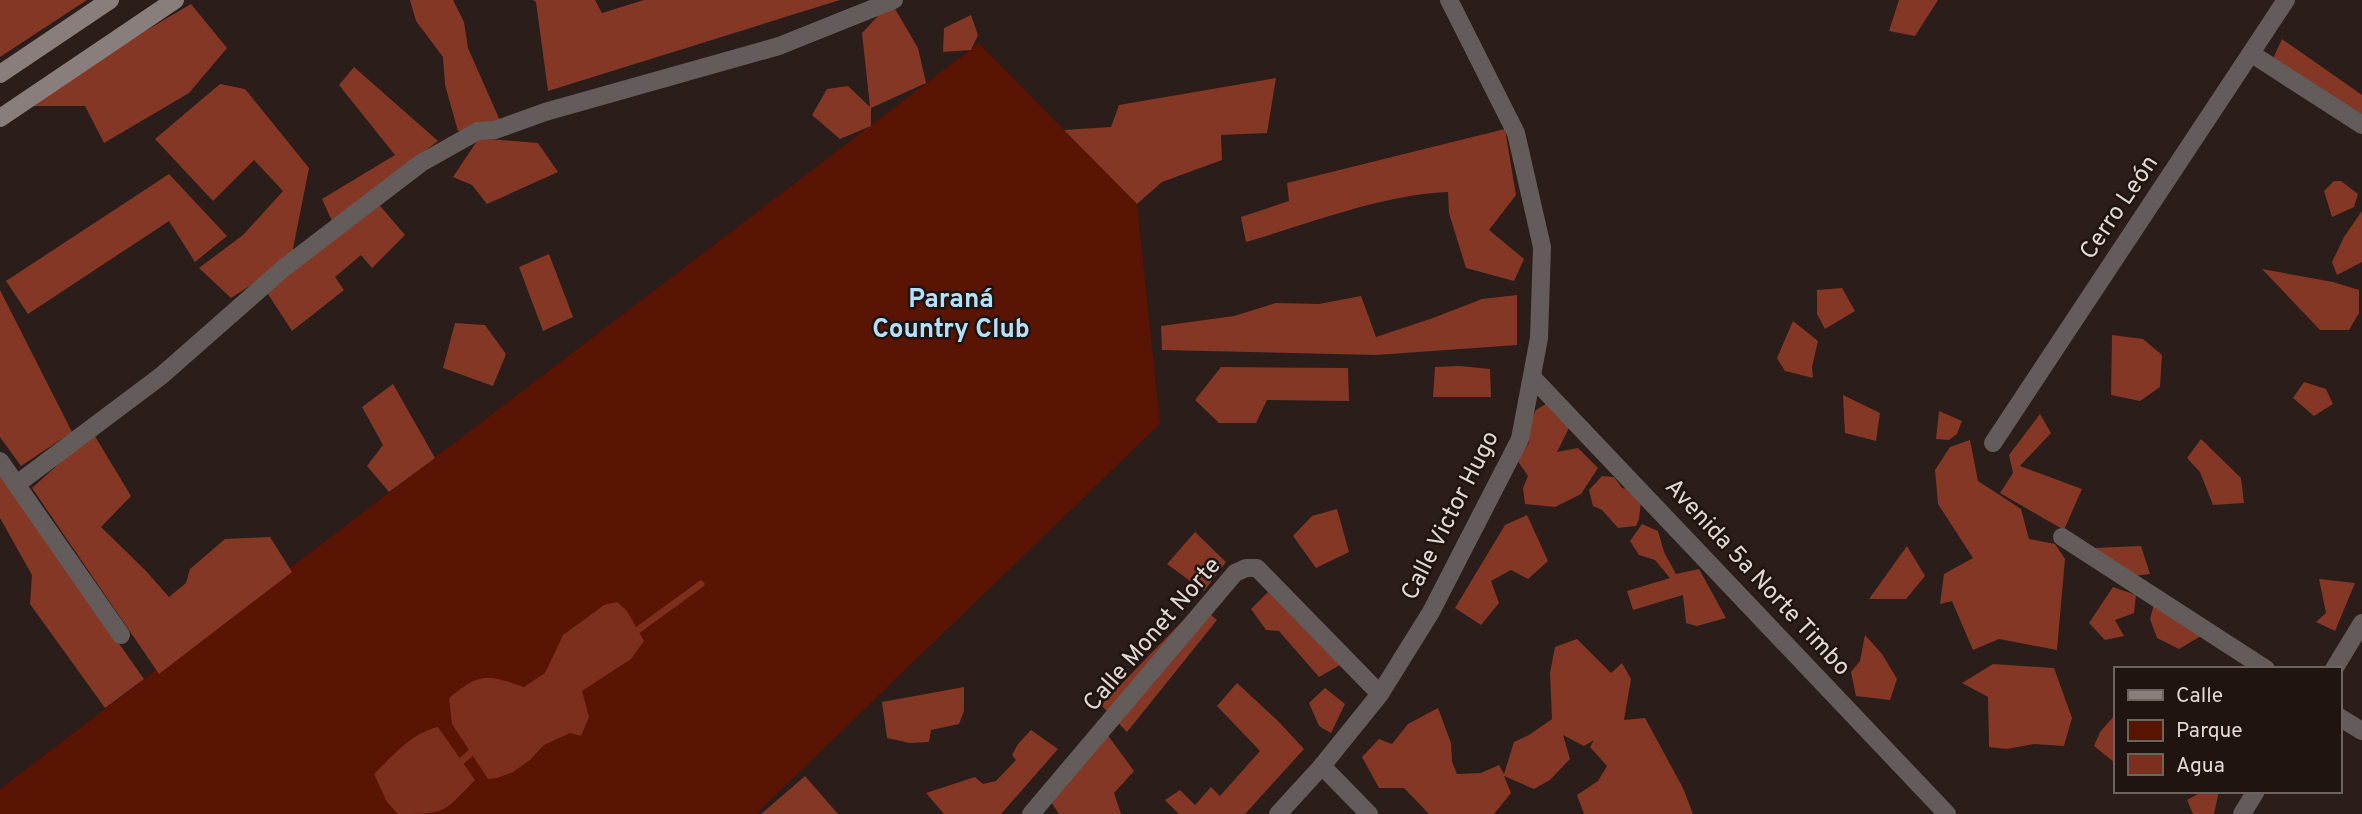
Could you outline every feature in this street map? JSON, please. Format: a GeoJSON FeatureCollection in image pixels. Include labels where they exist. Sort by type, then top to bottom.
{"type":"FeatureCollection","features":[{"type":"Feature","properties":{"kind":"street"},"geometry":{"type":"LineString","coordinates":[[0,74],[110,0]]}},
{"type":"Feature","properties":{"kind":"street"},"geometry":{"type":"LineString","coordinates":[[0,118],[174,0]]}},
{"type":"Feature","properties":{"kind":"street"},"geometry":{"type":"LineString","coordinates":[[17,484],[160,376],[285,267],[421,163],[478,131],[495,130],[545,112],[779,46],[894,0]]}},
{"type":"Feature","properties":{"kind":"street","name":"Calle Victor Hugo"},"geometry":{"type":"LineString","coordinates":[[1279,814],[1380,694],[1431,612],[1520,439],[1539,338],[1542,247],[1517,133],[1449,0]]}},
{"type":"Feature","properties":{"kind":"street","name":"Cerro León"},"geometry":{"type":"LineString","coordinates":[[1993,443],[2286,0]]}},
{"type":"Feature","properties":{"kind":"street"},"geometry":{"type":"LineString","coordinates":[[2252,54],[2362,125]]}},
{"type":"Feature","properties":{"kind":"street","name":"Avenida 5a Norte Timbo"},"geometry":{"type":"LineString","coordinates":[[1532,377],[1947,814]]}},
{"type":"Feature","properties":{"kind":"street"},"geometry":{"type":"LineString","coordinates":[[0,461],[121,635]]}},
{"type":"Feature","properties":{"kind":"street"},"geometry":{"type":"LineString","coordinates":[[2062,537],[2263,667]]}},
{"type":"Feature","properties":{"kind":"street","name":"Calle Monet Norte"},"geometry":{"type":"LineString","coordinates":[[1031,814],[1241,570],[1257,568],[1380,694]]}},
{"type":"Feature","properties":{"kind":"street"},"geometry":{"type":"LineString","coordinates":[[2335,667],[2362,623]]}},
{"type":"Feature","properties":{"kind":"street"},"geometry":{"type":"LineString","coordinates":[[2341,718],[2362,731]]}},
{"type":"Feature","properties":{"kind":"street"},"geometry":{"type":"LineString","coordinates":[[1322,766],[1369,814]]}},
{"type":"Feature","properties":{"kind":"street"},"geometry":{"type":"LineString","coordinates":[[2242,814],[2255,793]]}},
{"type":"Feature","properties":{"kind":"green space","name":"Paraná Country Club"},"geometry":{"type":"Polygon","coordinates":[[[979,43],[1137,204],[1160,424],[756,814],[0,814],[0,789],[979,43]]]}},
{"type":"Feature","properties":{"kind":"shaded area"},"geometry":{"type":"Polygon","coordinates":[[[0,0],[87,0],[0,57],[0,0]]]}},
{"type":"Feature","properties":{"kind":"shaded area"},"geometry":{"type":"Polygon","coordinates":[[[410,0],[453,0],[464,22],[468,48],[501,123],[458,131],[445,85],[443,57],[416,21],[410,0]]]}},
{"type":"Feature","properties":{"kind":"shaded area"},"geometry":{"type":"Polygon","coordinates":[[[533,0],[595,0],[602,13],[644,0],[840,0],[548,91],[536,2],[533,0]]]}},
{"type":"Feature","properties":{"kind":"shaded area"},"geometry":{"type":"Polygon","coordinates":[[[1899,0],[1938,0],[1915,36],[1889,31],[1899,0]]]}},
{"type":"Feature","properties":{"kind":"shaded area"},"geometry":{"type":"Polygon","coordinates":[[[891,2],[918,48],[926,83],[871,108],[871,126],[840,139],[812,115],[827,89],[848,86],[870,107],[862,33],[891,2]]]}},
{"type":"Feature","properties":{"kind":"shaded area"},"geometry":{"type":"Polygon","coordinates":[[[191,4],[227,48],[189,93],[104,143],[85,106],[18,106],[191,4]]]}},
{"type":"Feature","properties":{"kind":"shaded area"},"geometry":{"type":"Polygon","coordinates":[[[971,15],[978,35],[971,50],[943,52],[944,28],[971,15]]]}},
{"type":"Feature","properties":{"kind":"shaded area"},"geometry":{"type":"Polygon","coordinates":[[[2282,39],[2362,95],[2362,119],[2270,65],[2282,39]]]}},
{"type":"Feature","properties":{"kind":"shaded area"},"geometry":{"type":"Polygon","coordinates":[[[354,67],[438,141],[332,221],[322,199],[395,155],[339,85],[354,67]]]}},
{"type":"Feature","properties":{"kind":"shaded area"},"geometry":{"type":"Polygon","coordinates":[[[1276,78],[1267,133],[1221,135],[1222,160],[1162,182],[1137,204],[1064,130],[1111,127],[1119,105],[1276,78]]]}},
{"type":"Feature","properties":{"kind":"shaded area"},"geometry":{"type":"Polygon","coordinates":[[[220,84],[245,89],[309,168],[291,259],[231,298],[199,268],[243,235],[283,191],[254,160],[213,201],[155,139],[220,84]]]}},
{"type":"Feature","properties":{"kind":"shaded area"},"geometry":{"type":"Polygon","coordinates":[[[1505,129],[1516,195],[1489,230],[1524,259],[1514,281],[1466,268],[1449,213],[1448,192],[1372,204],[1246,242],[1241,217],[1289,201],[1287,183],[1505,129]]]}},
{"type":"Feature","properties":{"kind":"shaded area"},"geometry":{"type":"Polygon","coordinates":[[[479,138],[538,143],[558,172],[487,204],[472,185],[453,177],[479,138]]]}},
{"type":"Feature","properties":{"kind":"shaded area"},"geometry":{"type":"Polygon","coordinates":[[[169,174],[227,236],[195,262],[169,221],[28,314],[6,281],[169,174]]]}},
{"type":"Feature","properties":{"kind":"shaded area"},"geometry":{"type":"Polygon","coordinates":[[[2334,181],[2341,181],[2358,194],[2354,207],[2332,217],[2324,191],[2334,181]]]}},
{"type":"Feature","properties":{"kind":"shaded area"},"geometry":{"type":"Polygon","coordinates":[[[376,201],[405,235],[372,268],[361,255],[335,277],[344,290],[292,331],[264,288],[376,201]]]}},
{"type":"Feature","properties":{"kind":"shaded area"},"geometry":{"type":"Polygon","coordinates":[[[2362,211],[2362,262],[2337,275],[2332,262],[2344,237],[2362,211]]]}},
{"type":"Feature","properties":{"kind":"shaded area"},"geometry":{"type":"Polygon","coordinates":[[[549,254],[573,317],[543,331],[519,267],[549,254]]]}},
{"type":"Feature","properties":{"kind":"shaded area"},"geometry":{"type":"Polygon","coordinates":[[[2262,269],[2333,282],[2359,290],[2359,313],[2349,330],[2320,330],[2262,269]]]}},
{"type":"Feature","properties":{"kind":"shaded area"},"geometry":{"type":"Polygon","coordinates":[[[1842,288],[1855,311],[1825,329],[1817,314],[1817,290],[1842,288]]]}},
{"type":"Feature","properties":{"kind":"shaded area"},"geometry":{"type":"Polygon","coordinates":[[[0,290],[72,432],[21,466],[0,437],[0,290]]]}},
{"type":"Feature","properties":{"kind":"shaded area"},"geometry":{"type":"Polygon","coordinates":[[[1517,295],[1517,345],[1376,355],[1162,350],[1161,326],[1234,316],[1276,303],[1319,304],[1361,296],[1376,337],[1482,299],[1517,295]]]}},
{"type":"Feature","properties":{"kind":"shaded area"},"geometry":{"type":"Polygon","coordinates":[[[1793,321],[1818,341],[1812,367],[1813,378],[1785,371],[1777,358],[1793,321]]]}},
{"type":"Feature","properties":{"kind":"shaded area"},"geometry":{"type":"Polygon","coordinates":[[[455,323],[485,325],[506,354],[493,386],[443,368],[455,323]]]}},
{"type":"Feature","properties":{"kind":"shaded area"},"geometry":{"type":"Polygon","coordinates":[[[2112,335],[2143,339],[2162,355],[2160,387],[2140,401],[2111,395],[2112,335]]]}},
{"type":"Feature","properties":{"kind":"shaded area"},"geometry":{"type":"Polygon","coordinates":[[[1221,367],[1348,368],[1349,401],[1267,400],[1256,423],[1219,423],[1195,400],[1221,367]]]}},
{"type":"Feature","properties":{"kind":"shaded area"},"geometry":{"type":"Polygon","coordinates":[[[1435,367],[1490,369],[1491,397],[1433,397],[1435,367]]]}},
{"type":"Feature","properties":{"kind":"shaded area"},"geometry":{"type":"Polygon","coordinates":[[[2304,382],[2326,389],[2333,404],[2314,416],[2293,398],[2304,382]]]}},
{"type":"Feature","properties":{"kind":"shaded area"},"geometry":{"type":"Polygon","coordinates":[[[393,384],[435,458],[389,492],[367,466],[383,445],[362,407],[393,384]]]}},
{"type":"Feature","properties":{"kind":"shaded area"},"geometry":{"type":"Polygon","coordinates":[[[1843,395],[1880,413],[1876,441],[1845,433],[1843,395]]]}},
{"type":"Feature","properties":{"kind":"shaded area"},"geometry":{"type":"Polygon","coordinates":[[[1551,401],[1570,426],[1557,452],[1578,448],[1598,468],[1581,494],[1555,507],[1525,504],[1523,488],[1528,476],[1517,460],[1529,443],[1528,426],[1536,410],[1551,401]]]}},
{"type":"Feature","properties":{"kind":"shaded area"},"geometry":{"type":"Polygon","coordinates":[[[1939,411],[1962,421],[1957,434],[1949,440],[1936,439],[1939,411]]]}},
{"type":"Feature","properties":{"kind":"shaded area"},"geometry":{"type":"Polygon","coordinates":[[[2040,414],[2051,433],[2020,466],[2082,489],[2064,530],[2000,493],[2013,473],[2009,455],[2040,414]]]}},
{"type":"Feature","properties":{"kind":"shaded area"},"geometry":{"type":"Polygon","coordinates":[[[93,433],[131,496],[101,527],[169,597],[186,583],[190,569],[225,539],[270,537],[292,572],[159,674],[32,488],[93,433]]]}},
{"type":"Feature","properties":{"kind":"shaded area"},"geometry":{"type":"Polygon","coordinates":[[[2201,439],[2241,478],[2244,503],[2213,505],[2200,472],[2187,458],[2201,439]]]}},
{"type":"Feature","properties":{"kind":"shaded area"},"geometry":{"type":"Polygon","coordinates":[[[1970,440],[1978,481],[2021,509],[2029,539],[2055,544],[2065,559],[2057,650],[1999,639],[1973,650],[1952,601],[1940,604],[1944,574],[1973,558],[1938,504],[1935,470],[1950,447],[1970,440]]]}},
{"type":"Feature","properties":{"kind":"shaded area"},"geometry":{"type":"Polygon","coordinates":[[[0,475],[144,679],[105,708],[30,604],[32,575],[0,518],[0,475]]]}},
{"type":"Feature","properties":{"kind":"shaded area"},"geometry":{"type":"Polygon","coordinates":[[[1602,476],[1614,477],[1622,488],[1642,493],[1636,526],[1618,528],[1602,510],[1593,506],[1589,490],[1602,476]]]}},
{"type":"Feature","properties":{"kind":"shaded area"},"geometry":{"type":"Polygon","coordinates":[[[1337,509],[1349,552],[1316,568],[1293,536],[1312,516],[1337,509]]]}},
{"type":"Feature","properties":{"kind":"shaded area"},"geometry":{"type":"Polygon","coordinates":[[[1527,515],[1548,561],[1528,579],[1511,570],[1491,581],[1499,603],[1481,625],[1455,608],[1505,525],[1527,515]]]}},
{"type":"Feature","properties":{"kind":"shaded area"},"geometry":{"type":"Polygon","coordinates":[[[1642,524],[1658,531],[1664,552],[1676,574],[1699,569],[1726,618],[1697,626],[1686,623],[1683,595],[1633,610],[1627,591],[1670,578],[1655,560],[1639,555],[1630,541],[1642,524]]]}},
{"type":"Feature","properties":{"kind":"shaded area"},"geometry":{"type":"Polygon","coordinates":[[[1195,532],[1226,562],[1204,591],[1167,564],[1195,532]]]}},
{"type":"Feature","properties":{"kind":"shaded area"},"geometry":{"type":"Polygon","coordinates":[[[1907,546],[1925,576],[1906,599],[1869,599],[1907,546]]]}},
{"type":"Feature","properties":{"kind":"shaded area"},"geometry":{"type":"Polygon","coordinates":[[[2141,546],[2150,574],[2127,577],[2093,548],[2141,546]]]}},
{"type":"Feature","properties":{"kind":"shaded area"},"geometry":{"type":"Polygon","coordinates":[[[2319,579],[2355,583],[2335,631],[2316,622],[2326,613],[2319,579]]]}},
{"type":"Feature","properties":{"kind":"shaded area"},"geometry":{"type":"Polygon","coordinates":[[[2113,587],[2136,595],[2134,613],[2115,620],[2124,636],[2105,640],[2089,623],[2113,587]]]}},
{"type":"Feature","properties":{"kind":"shaded area"},"geometry":{"type":"Polygon","coordinates":[[[1268,592],[1340,665],[1319,677],[1279,631],[1266,630],[1251,609],[1268,592]]]}},
{"type":"Feature","properties":{"kind":"shaded area"},"geometry":{"type":"Polygon","coordinates":[[[1199,604],[1217,620],[1127,732],[1101,705],[1199,604]]]}},
{"type":"Feature","properties":{"kind":"shaded area"},"geometry":{"type":"Polygon","coordinates":[[[2154,604],[2201,636],[2179,649],[2157,638],[2150,619],[2154,604]]]}},
{"type":"Feature","properties":{"kind":"shaded area"},"geometry":{"type":"Polygon","coordinates":[[[1865,635],[1882,654],[1897,679],[1890,700],[1856,696],[1851,672],[1860,661],[1865,635]]]}},
{"type":"Feature","properties":{"kind":"shaded area"},"geometry":{"type":"Polygon","coordinates":[[[1577,639],[1611,673],[1622,663],[1631,679],[1624,720],[1645,718],[1683,788],[1693,814],[1584,814],[1577,795],[1598,781],[1607,766],[1590,747],[1594,740],[1584,746],[1563,735],[1570,759],[1550,780],[1534,789],[1504,776],[1511,793],[1494,814],[1429,814],[1404,788],[1379,788],[1362,757],[1379,739],[1392,744],[1408,724],[1438,708],[1451,743],[1452,762],[1457,774],[1481,773],[1499,765],[1504,774],[1514,742],[1552,719],[1550,673],[1555,647],[1577,639]]]}},
{"type":"Feature","properties":{"kind":"shaded area"},"geometry":{"type":"Polygon","coordinates":[[[1993,664],[2054,668],[2072,718],[2064,746],[2034,744],[2007,749],[1989,747],[1988,697],[1962,683],[1993,664]]]}},
{"type":"Feature","properties":{"kind":"shaded area"},"geometry":{"type":"Polygon","coordinates":[[[1237,683],[1304,749],[1245,814],[1179,814],[1165,800],[1180,790],[1195,805],[1211,787],[1220,796],[1260,751],[1217,706],[1237,683]]]}},
{"type":"Feature","properties":{"kind":"shaded area"},"geometry":{"type":"Polygon","coordinates":[[[964,687],[964,711],[959,724],[931,730],[929,742],[910,743],[887,738],[882,702],[964,687]]]}},
{"type":"Feature","properties":{"kind":"shaded area"},"geometry":{"type":"Polygon","coordinates":[[[1325,688],[1345,704],[1331,733],[1319,726],[1309,703],[1325,688]]]}},
{"type":"Feature","properties":{"kind":"shaded area"},"geometry":{"type":"Polygon","coordinates":[[[2114,716],[2114,762],[2094,746],[2100,732],[2114,716]]]}},
{"type":"Feature","properties":{"kind":"shaded area"},"geometry":{"type":"Polygon","coordinates":[[[1031,730],[1058,749],[1001,814],[944,814],[926,793],[975,777],[983,784],[996,781],[1016,760],[1012,755],[1031,730]]]}},
{"type":"Feature","properties":{"kind":"shaded area"},"geometry":{"type":"Polygon","coordinates":[[[1104,730],[1134,771],[1114,793],[1121,814],[1059,814],[1051,802],[1104,730]]]}},
{"type":"Feature","properties":{"kind":"shaded area"},"geometry":{"type":"Polygon","coordinates":[[[805,776],[838,814],[761,814],[805,776]]]}},
{"type":"Feature","properties":{"kind":"shaded area"},"geometry":{"type":"Polygon","coordinates":[[[2199,793],[2219,793],[2214,814],[2193,814],[2187,800],[2199,793]]]}},
{"type":"Feature","properties":{"kind":"water"},"geometry":{"type":"Polygon","coordinates":[[[617,602],[627,611],[644,641],[631,659],[582,691],[589,717],[581,736],[570,733],[544,745],[530,760],[513,772],[488,779],[452,724],[449,698],[469,683],[484,678],[524,687],[545,673],[563,635],[604,605],[617,602]]]}},
{"type":"Feature","properties":{"kind":"water"},"geometry":{"type":"Polygon","coordinates":[[[438,727],[475,780],[442,810],[398,814],[387,802],[374,774],[419,734],[438,727]]]}},
{"type":"Feature","properties":{"kind":"waterway"},"geometry":{"type":"LineString","coordinates":[[631,635],[701,584]]}},
{"type":"Feature","properties":{"kind":"waterway"},"geometry":{"type":"LineString","coordinates":[[454,767],[477,748]]}},
{"type":"Feature","properties":{"kind":"district","name":"Paraná Country Club"},"geometry":{"type":"Point","coordinates":[951,315]}}]}
